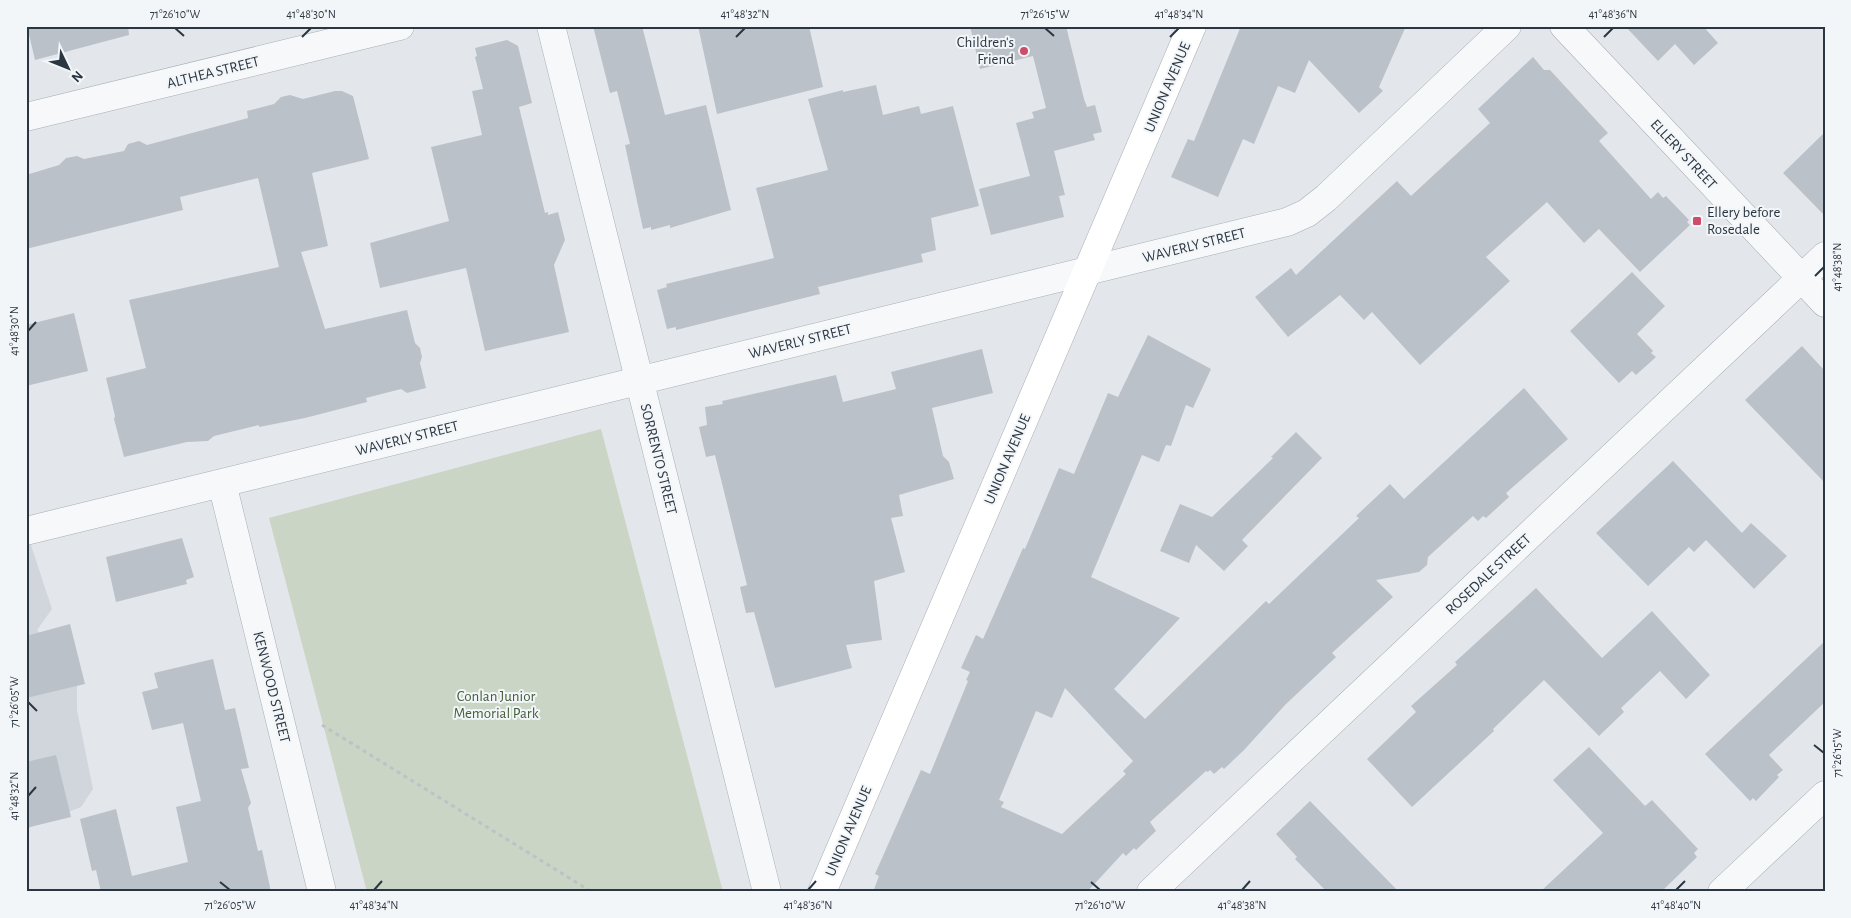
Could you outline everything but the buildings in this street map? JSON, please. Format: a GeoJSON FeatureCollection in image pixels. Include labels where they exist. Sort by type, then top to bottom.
{"type":"FeatureCollection","features":[{"type":"Feature","properties":{"kind":"main road","name":"UNION AVENUE"},"geometry":{"type":"LineString","coordinates":[[822,892],[1192,26]]}},
{"type":"Feature","properties":{"kind":"street","name":"ALTHEA STREET"},"geometry":{"type":"LineString","coordinates":[[26,117],[400,26]]}},
{"type":"Feature","properties":{"kind":"street","name":"SORRENTO STREET"},"geometry":{"type":"LineString","coordinates":[[551,26],[767,892]]}},
{"type":"Feature","properties":{"kind":"street","name":"WAVERLY STREET"},"geometry":{"type":"LineString","coordinates":[[26,530],[1287,222],[1307,213],[1507,26]]}},
{"type":"Feature","properties":{"kind":"street","name":"ELLERY STREET"},"geometry":{"type":"LineString","coordinates":[[1564,26],[1825,303]]}},
{"type":"Feature","properties":{"kind":"street","name":"ROSEDALE STREET"},"geometry":{"type":"LineString","coordinates":[[1152,892],[1825,256]]}},
{"type":"Feature","properties":{"kind":"street","name":"KENWOOD STREET"},"geometry":{"type":"LineString","coordinates":[[222,483],[322,892]]}},
{"type":"Feature","properties":{"kind":"street"},"geometry":{"type":"LineString","coordinates":[[1722,892],[1825,795]]}},
{"type":"Feature","properties":{"kind":"path"},"geometry":{"type":"LineString","coordinates":[[322,725],[592,892]]}},
{"type":"Feature","properties":{"kind":"shaded area"},"geometry":{"type":"Polygon","coordinates":[[[26,530],[52,609],[37,630],[77,675],[77,710],[93,789],[81,807],[26,829],[26,530]]]}},
{"type":"Feature","properties":{"kind":"green space","name":"Conlan Junior Memorial Park"},"geometry":{"type":"Polygon","coordinates":[[[601,429],[723,892],[367,892],[269,518],[601,429]]]}},
{"type":"Feature","properties":{"kind":"place","name":"Children's Friend"},"geometry":{"type":"Point","coordinates":[1024,51]}},
{"type":"Feature","properties":{"kind":"place","name":"Ellery before Rosedale"},"geometry":{"type":"Point","coordinates":[1697,221]}}]}
